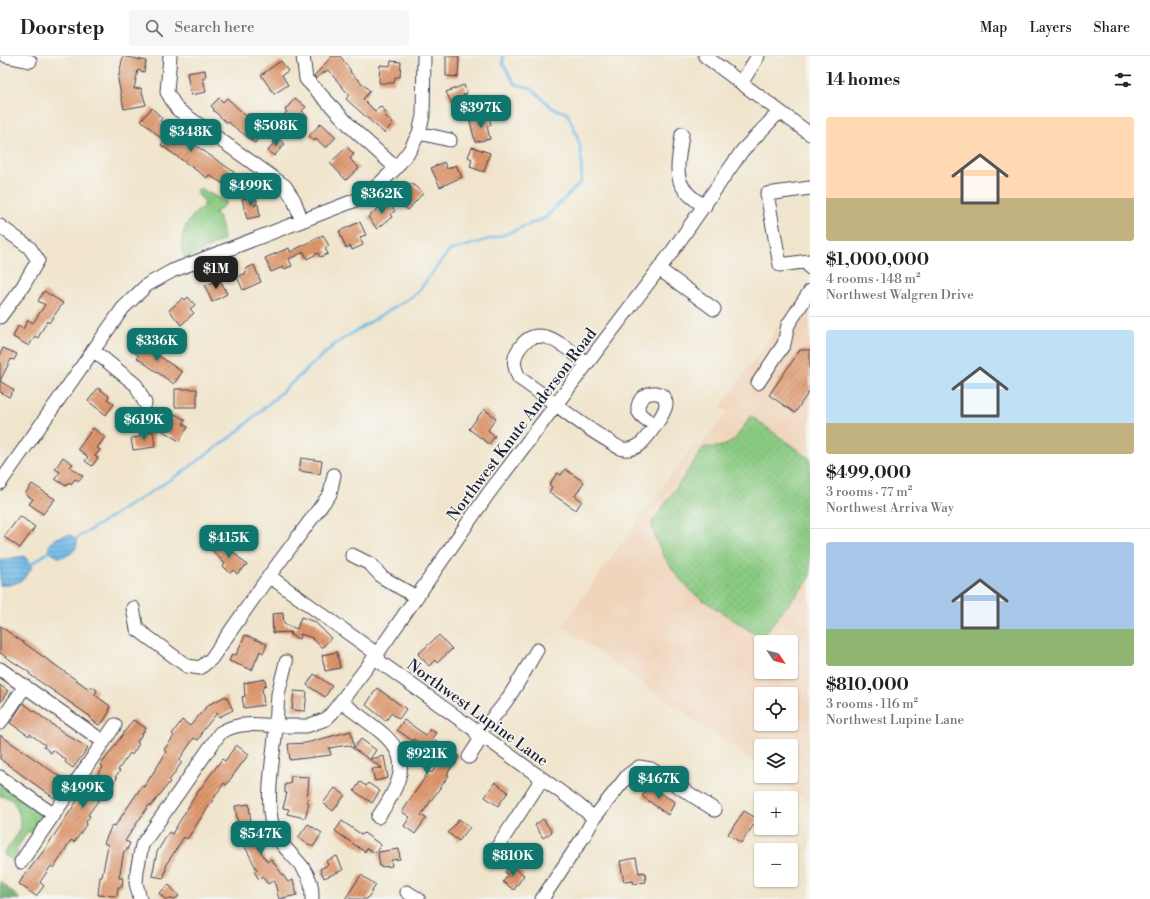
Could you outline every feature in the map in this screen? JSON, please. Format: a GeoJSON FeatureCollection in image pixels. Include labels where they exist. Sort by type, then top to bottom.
{"type":"FeatureCollection","features":[{"type":"Feature","properties":{"kind":"street"},"geometry":{"type":"LineString","coordinates":[[6,56],[30,61]]}},
{"type":"Feature","properties":{"kind":"street"},"geometry":{"type":"LineString","coordinates":[[170,56],[167,92],[177,109],[285,186],[294,200],[302,221]]}},
{"type":"Feature","properties":{"kind":"street"},"geometry":{"type":"LineString","coordinates":[[303,56],[306,79],[354,130],[396,168]]}},
{"type":"Feature","properties":{"kind":"street"},"geometry":{"type":"LineString","coordinates":[[0,483],[123,308],[147,285],[172,272],[223,250],[356,200],[377,186],[396,168],[410,150],[419,133],[423,116],[424,56]]}},
{"type":"Feature","properties":{"kind":"street"},"geometry":{"type":"LineString","coordinates":[[742,82],[758,56]]}},
{"type":"Feature","properties":{"kind":"street"},"geometry":{"type":"LineString","coordinates":[[713,58],[779,112],[810,134]]}},
{"type":"Feature","properties":{"kind":"street","name":"Northwest Knute Anderson Road"},"geometry":{"type":"LineString","coordinates":[[140,899],[136,883],[136,871],[142,845],[220,733],[230,727],[256,724],[297,726],[317,723],[326,719],[341,702],[377,654],[488,494],[659,269],[742,151],[779,112]]}},
{"type":"Feature","properties":{"kind":"street"},"geometry":{"type":"LineString","coordinates":[[419,133],[450,140]]}},
{"type":"Feature","properties":{"kind":"street"},"geometry":{"type":"LineString","coordinates":[[682,134],[677,176],[684,191],[704,206]]}},
{"type":"Feature","properties":{"kind":"street"},"geometry":{"type":"LineString","coordinates":[[810,188],[767,194],[780,265],[809,262],[810,268]]}},
{"type":"Feature","properties":{"kind":"street"},"geometry":{"type":"LineString","coordinates":[[0,226],[29,247],[38,260],[23,286],[0,316]]}},
{"type":"Feature","properties":{"kind":"street"},"geometry":{"type":"LineString","coordinates":[[659,269],[714,309]]}},
{"type":"Feature","properties":{"kind":"street"},"geometry":{"type":"LineString","coordinates":[[758,383],[784,344],[788,325],[810,291]]}},
{"type":"Feature","properties":{"kind":"street"},"geometry":{"type":"LineString","coordinates":[[587,363],[552,339],[542,335],[528,338],[515,354],[514,364],[519,378],[622,449],[631,449],[638,445],[655,425]]}},
{"type":"Feature","properties":{"kind":"street"},"geometry":{"type":"LineString","coordinates":[[93,350],[136,385],[145,403]]}},
{"type":"Feature","properties":{"kind":"street"},"geometry":{"type":"LineString","coordinates":[[133,608],[137,629],[187,666],[200,668],[211,659],[269,576],[330,494],[334,475]]}},
{"type":"Feature","properties":{"kind":"street"},"geometry":{"type":"LineString","coordinates":[[352,555],[370,564],[382,577],[416,597]]}},
{"type":"Feature","properties":{"kind":"street","name":"Northwest Lupine Lane"},"geometry":{"type":"LineString","coordinates":[[269,576],[377,654],[380,662],[479,735],[576,803],[594,818]]}},
{"type":"Feature","properties":{"kind":"street"},"geometry":{"type":"LineString","coordinates":[[469,757],[479,735],[498,713],[537,650]]}},
{"type":"Feature","properties":{"kind":"street"},"geometry":{"type":"LineString","coordinates":[[286,662],[278,694],[270,818],[276,834],[284,846],[302,866],[310,881],[312,899]]}},
{"type":"Feature","properties":{"kind":"street"},"geometry":{"type":"LineString","coordinates":[[0,669],[104,742]]}},
{"type":"Feature","properties":{"kind":"street"},"geometry":{"type":"LineString","coordinates":[[0,723],[25,686]]}},
{"type":"Feature","properties":{"kind":"street"},"geometry":{"type":"LineString","coordinates":[[341,702],[387,737],[397,750],[401,761],[401,770],[396,790],[378,817]]}},
{"type":"Feature","properties":{"kind":"street"},"geometry":{"type":"LineString","coordinates":[[22,862],[116,726]]}},
{"type":"Feature","properties":{"kind":"street"},"geometry":{"type":"LineString","coordinates":[[542,899],[584,836],[594,818],[628,775],[639,767],[651,769],[715,810]]}},
{"type":"Feature","properties":{"kind":"street"},"geometry":{"type":"LineString","coordinates":[[0,777],[54,815]]}},
{"type":"Feature","properties":{"kind":"street"},"geometry":{"type":"LineString","coordinates":[[496,849],[542,779]]}},
{"type":"Feature","properties":{"kind":"street"},"geometry":{"type":"LineString","coordinates":[[407,892],[418,899]]}},
{"type":"Feature","properties":{"kind":"shaded area"},"geometry":{"type":"Polygon","coordinates":[[[810,283],[810,803],[798,794],[798,791],[793,791],[782,783],[798,783],[798,739],[754,739],[754,763],[562,626],[695,442],[700,446],[728,412],[720,407],[810,283]]]}},
{"type":"Feature","properties":{"kind":"green space"},"geometry":{"type":"Polygon","coordinates":[[[200,188],[227,203],[215,213],[221,222],[224,240],[185,259],[182,242],[185,228],[188,222],[205,203],[196,192],[200,188]]]}},
{"type":"Feature","properties":{"kind":"green space"},"geometry":{"type":"Polygon","coordinates":[[[751,416],[810,459],[810,578],[763,635],[756,635],[694,594],[677,576],[662,553],[655,537],[652,523],[704,447],[722,446],[728,444],[737,436],[751,416]]]}},
{"type":"Feature","properties":{"kind":"green space"},"geometry":{"type":"Polygon","coordinates":[[[0,782],[42,813],[43,816],[42,825],[35,835],[28,831],[15,851],[21,855],[16,863],[3,854],[13,841],[19,829],[19,816],[13,801],[6,797],[0,796],[0,782]]]}},
{"type":"Feature","properties":{"kind":"green space"},"geometry":{"type":"Polygon","coordinates":[[[0,881],[20,899],[0,899],[0,881]]]}},
{"type":"Feature","properties":{"kind":"water"},"geometry":{"type":"Polygon","coordinates":[[[70,535],[76,539],[77,544],[70,554],[58,557],[48,551],[50,544],[53,541],[62,536],[70,535]]]}},
{"type":"Feature","properties":{"kind":"water"},"geometry":{"type":"Polygon","coordinates":[[[24,556],[32,565],[27,575],[16,583],[0,585],[0,560],[24,556]]]}},
{"type":"Feature","properties":{"kind":"building"},"geometry":{"type":"Polygon","coordinates":[[[123,56],[146,61],[144,72],[138,70],[134,89],[141,88],[146,105],[124,109],[118,80],[123,56]]]}},
{"type":"Feature","properties":{"kind":"building"},"geometry":{"type":"Polygon","coordinates":[[[332,56],[340,56],[351,71],[350,72],[370,91],[363,99],[375,111],[380,106],[386,112],[384,115],[393,123],[384,133],[346,99],[349,95],[328,70],[316,78],[314,76],[332,56]]]}},
{"type":"Feature","properties":{"kind":"building"},"geometry":{"type":"Polygon","coordinates":[[[446,56],[459,56],[458,77],[446,76],[446,56]]]}},
{"type":"Feature","properties":{"kind":"building"},"geometry":{"type":"Polygon","coordinates":[[[281,61],[288,71],[282,75],[288,85],[274,94],[261,75],[281,61]]]}},
{"type":"Feature","properties":{"kind":"building"},"geometry":{"type":"Polygon","coordinates":[[[391,61],[401,62],[400,77],[395,77],[394,83],[379,83],[380,65],[390,66],[391,61]]]}},
{"type":"Feature","properties":{"kind":"building"},"geometry":{"type":"Polygon","coordinates":[[[205,70],[206,78],[203,78],[206,92],[191,95],[187,73],[205,70]]]}},
{"type":"Feature","properties":{"kind":"building"},"geometry":{"type":"Polygon","coordinates":[[[464,85],[467,94],[463,95],[468,108],[456,112],[446,92],[464,85]]]}},
{"type":"Feature","properties":{"kind":"building"},"geometry":{"type":"Polygon","coordinates":[[[219,98],[223,102],[227,98],[246,116],[248,114],[266,128],[255,143],[228,122],[227,123],[213,110],[214,109],[211,106],[219,98]]]}},
{"type":"Feature","properties":{"kind":"building"},"geometry":{"type":"Polygon","coordinates":[[[295,98],[306,107],[302,111],[308,117],[299,127],[295,123],[293,125],[283,116],[287,112],[285,110],[295,98]]]}},
{"type":"Feature","properties":{"kind":"building"},"geometry":{"type":"Polygon","coordinates":[[[152,108],[162,118],[160,121],[171,131],[172,129],[234,172],[232,175],[243,182],[236,192],[209,175],[207,178],[161,145],[164,141],[141,120],[152,108]]]}},
{"type":"Feature","properties":{"kind":"building"},"geometry":{"type":"Polygon","coordinates":[[[489,117],[491,125],[487,126],[490,139],[475,142],[470,121],[489,117]]]}},
{"type":"Feature","properties":{"kind":"building"},"geometry":{"type":"Polygon","coordinates":[[[321,123],[336,137],[326,148],[316,139],[315,141],[309,136],[321,123]]]}},
{"type":"Feature","properties":{"kind":"building"},"geometry":{"type":"Polygon","coordinates":[[[277,138],[285,144],[274,156],[268,151],[277,138]]]}},
{"type":"Feature","properties":{"kind":"building"},"geometry":{"type":"Polygon","coordinates":[[[347,147],[354,154],[350,159],[359,168],[346,180],[330,163],[347,147]]]}},
{"type":"Feature","properties":{"kind":"building"},"geometry":{"type":"Polygon","coordinates":[[[472,147],[490,153],[484,172],[470,167],[472,159],[468,157],[472,147]]]}},
{"type":"Feature","properties":{"kind":"building"},"geometry":{"type":"Polygon","coordinates":[[[444,162],[447,169],[456,165],[462,177],[440,187],[431,168],[444,162]]]}},
{"type":"Feature","properties":{"kind":"building"},"geometry":{"type":"Polygon","coordinates":[[[411,183],[423,193],[408,210],[399,202],[407,193],[404,191],[411,183]]]}},
{"type":"Feature","properties":{"kind":"building"},"geometry":{"type":"Polygon","coordinates":[[[256,196],[257,202],[254,206],[258,204],[260,216],[247,219],[242,199],[256,196]]]}},
{"type":"Feature","properties":{"kind":"building"},"geometry":{"type":"Polygon","coordinates":[[[387,201],[395,211],[390,214],[392,217],[377,229],[368,217],[387,201]]]}},
{"type":"Feature","properties":{"kind":"building"},"geometry":{"type":"Polygon","coordinates":[[[360,222],[366,235],[360,237],[363,245],[352,250],[351,246],[346,248],[339,231],[360,222]]]}},
{"type":"Feature","properties":{"kind":"building"},"geometry":{"type":"Polygon","coordinates":[[[323,235],[329,246],[325,248],[328,254],[320,257],[318,253],[307,259],[304,252],[289,259],[292,266],[284,269],[283,267],[271,272],[265,258],[289,248],[290,252],[323,235]]]}},
{"type":"Feature","properties":{"kind":"building"},"geometry":{"type":"Polygon","coordinates":[[[254,265],[261,282],[243,290],[237,277],[246,273],[245,269],[254,265]]]}},
{"type":"Feature","properties":{"kind":"building"},"geometry":{"type":"Polygon","coordinates":[[[220,279],[227,294],[212,302],[205,286],[220,279]]]}},
{"type":"Feature","properties":{"kind":"building"},"geometry":{"type":"Polygon","coordinates":[[[44,291],[63,303],[49,323],[47,321],[38,338],[35,336],[29,346],[13,337],[18,326],[23,329],[28,320],[33,323],[45,305],[38,301],[44,291]]]}},
{"type":"Feature","properties":{"kind":"building"},"geometry":{"type":"Polygon","coordinates":[[[188,297],[195,305],[190,309],[194,313],[181,325],[169,310],[183,298],[185,300],[188,297]]]}},
{"type":"Feature","properties":{"kind":"building"},"geometry":{"type":"Polygon","coordinates":[[[140,342],[145,346],[148,343],[157,350],[155,353],[182,372],[174,384],[137,358],[139,356],[133,351],[140,342]]]}},
{"type":"Feature","properties":{"kind":"building"},"geometry":{"type":"Polygon","coordinates":[[[3,348],[17,354],[14,360],[11,359],[0,381],[0,354],[3,348]]]}},
{"type":"Feature","properties":{"kind":"building"},"geometry":{"type":"Polygon","coordinates":[[[800,350],[810,350],[810,390],[795,413],[769,395],[800,350]]]}},
{"type":"Feature","properties":{"kind":"building"},"geometry":{"type":"Polygon","coordinates":[[[0,381],[14,390],[9,397],[0,392],[0,381]]]}},
{"type":"Feature","properties":{"kind":"building"},"geometry":{"type":"Polygon","coordinates":[[[98,388],[109,396],[107,399],[114,404],[106,415],[88,401],[98,388]]]}},
{"type":"Feature","properties":{"kind":"building"},"geometry":{"type":"Polygon","coordinates":[[[175,389],[197,389],[197,407],[175,407],[175,389]]]}},
{"type":"Feature","properties":{"kind":"building"},"geometry":{"type":"Polygon","coordinates":[[[484,409],[496,418],[488,430],[495,436],[489,444],[469,429],[484,409]]]}},
{"type":"Feature","properties":{"kind":"building"},"geometry":{"type":"Polygon","coordinates":[[[175,414],[185,420],[183,424],[188,427],[179,441],[160,429],[166,420],[169,422],[175,414]]]}},
{"type":"Feature","properties":{"kind":"building"},"geometry":{"type":"Polygon","coordinates":[[[93,428],[105,437],[97,448],[100,450],[95,456],[98,458],[92,466],[85,461],[88,457],[78,449],[93,428]]]}},
{"type":"Feature","properties":{"kind":"building"},"geometry":{"type":"Polygon","coordinates":[[[153,431],[155,447],[133,450],[131,438],[140,437],[139,433],[153,431]]]}},
{"type":"Feature","properties":{"kind":"building"},"geometry":{"type":"Polygon","coordinates":[[[63,457],[73,464],[70,467],[83,476],[79,481],[75,479],[71,484],[69,482],[66,486],[55,479],[60,472],[55,469],[63,457]]]}},
{"type":"Feature","properties":{"kind":"building"},"geometry":{"type":"Polygon","coordinates":[[[301,458],[322,461],[320,474],[299,471],[301,458]]]}},
{"type":"Feature","properties":{"kind":"building"},"geometry":{"type":"Polygon","coordinates":[[[565,469],[584,482],[575,496],[582,501],[576,510],[549,492],[552,487],[549,485],[557,473],[561,475],[565,469]]]}},
{"type":"Feature","properties":{"kind":"building"},"geometry":{"type":"Polygon","coordinates":[[[32,484],[55,499],[43,514],[29,504],[33,499],[25,494],[32,484]]]}},
{"type":"Feature","properties":{"kind":"building"},"geometry":{"type":"Polygon","coordinates":[[[20,516],[35,527],[20,548],[4,537],[20,516]]]}},
{"type":"Feature","properties":{"kind":"building"},"geometry":{"type":"Polygon","coordinates":[[[218,542],[227,551],[229,548],[247,565],[237,574],[234,570],[230,573],[223,566],[225,564],[211,549],[218,542]]]}},
{"type":"Feature","properties":{"kind":"building"},"geometry":{"type":"Polygon","coordinates":[[[283,613],[284,624],[297,629],[301,617],[315,622],[331,638],[322,648],[312,638],[301,634],[299,639],[290,635],[291,632],[273,633],[272,614],[283,613]]]}},
{"type":"Feature","properties":{"kind":"building"},"geometry":{"type":"Polygon","coordinates":[[[0,626],[89,689],[91,686],[97,690],[95,695],[110,706],[109,712],[103,722],[99,725],[90,719],[91,717],[0,653],[0,626]]]}},
{"type":"Feature","properties":{"kind":"building"},"geometry":{"type":"Polygon","coordinates":[[[245,635],[267,644],[263,653],[260,651],[252,670],[229,661],[232,654],[236,655],[245,635]]]}},
{"type":"Feature","properties":{"kind":"building"},"geometry":{"type":"Polygon","coordinates":[[[439,635],[452,649],[437,663],[435,660],[429,666],[418,654],[439,635]]]}},
{"type":"Feature","properties":{"kind":"building"},"geometry":{"type":"Polygon","coordinates":[[[337,652],[340,668],[325,671],[322,655],[337,652]]]}},
{"type":"Feature","properties":{"kind":"building"},"geometry":{"type":"Polygon","coordinates":[[[314,674],[332,686],[325,697],[307,685],[314,674]]]}},
{"type":"Feature","properties":{"kind":"building"},"geometry":{"type":"Polygon","coordinates":[[[265,679],[266,685],[262,689],[264,705],[244,708],[242,697],[245,696],[244,683],[265,679]]]}},
{"type":"Feature","properties":{"kind":"building"},"geometry":{"type":"Polygon","coordinates":[[[0,685],[8,691],[0,703],[0,685]]]}},
{"type":"Feature","properties":{"kind":"building"},"geometry":{"type":"Polygon","coordinates":[[[377,688],[406,709],[399,719],[391,713],[386,721],[366,705],[377,688]]]}},
{"type":"Feature","properties":{"kind":"building"},"geometry":{"type":"Polygon","coordinates":[[[294,691],[307,692],[305,711],[292,710],[294,691]]]}},
{"type":"Feature","properties":{"kind":"building"},"geometry":{"type":"Polygon","coordinates":[[[226,696],[233,710],[219,717],[217,713],[201,733],[202,734],[198,740],[194,738],[179,760],[182,762],[169,781],[170,782],[151,806],[149,805],[125,841],[130,843],[126,852],[124,851],[119,878],[123,878],[122,887],[118,887],[117,896],[98,895],[100,877],[102,877],[108,845],[104,843],[112,825],[115,826],[142,786],[144,787],[166,752],[164,750],[174,736],[172,734],[182,720],[190,726],[208,705],[226,696]]]}},
{"type":"Feature","properties":{"kind":"building"},"geometry":{"type":"Polygon","coordinates":[[[23,703],[64,733],[88,748],[73,768],[65,762],[66,760],[53,750],[51,753],[44,747],[45,745],[30,734],[29,736],[10,723],[23,703]]]}},
{"type":"Feature","properties":{"kind":"building"},"geometry":{"type":"Polygon","coordinates":[[[133,720],[146,728],[137,742],[139,744],[132,755],[130,753],[118,770],[120,771],[115,777],[117,778],[102,800],[100,798],[88,815],[90,816],[86,822],[87,823],[78,837],[74,842],[71,840],[54,868],[51,866],[40,882],[44,886],[36,896],[19,884],[43,852],[89,783],[95,779],[103,767],[101,765],[133,720]]]}},
{"type":"Feature","properties":{"kind":"building"},"geometry":{"type":"Polygon","coordinates":[[[404,720],[426,735],[430,729],[436,733],[432,738],[459,756],[447,774],[449,775],[421,815],[426,818],[415,834],[404,826],[410,817],[402,812],[429,771],[432,773],[441,759],[414,739],[413,741],[397,730],[404,720]]]}},
{"type":"Feature","properties":{"kind":"building"},"geometry":{"type":"Polygon","coordinates":[[[351,731],[354,748],[361,739],[376,750],[370,759],[384,756],[388,778],[375,781],[372,769],[382,768],[348,745],[329,748],[331,755],[290,760],[288,744],[306,743],[351,731]]]}},
{"type":"Feature","properties":{"kind":"building"},"geometry":{"type":"Polygon","coordinates":[[[0,735],[66,781],[54,798],[0,759],[0,735]]]}},
{"type":"Feature","properties":{"kind":"building"},"geometry":{"type":"Polygon","coordinates":[[[236,745],[249,754],[226,785],[224,783],[187,839],[184,837],[167,863],[164,878],[152,876],[157,852],[169,832],[172,834],[195,796],[222,759],[225,761],[236,745]]]}},
{"type":"Feature","properties":{"kind":"building"},"geometry":{"type":"Polygon","coordinates":[[[291,776],[309,777],[307,802],[309,803],[305,818],[287,814],[289,809],[283,808],[287,793],[285,793],[285,784],[290,784],[291,776]]]}},
{"type":"Feature","properties":{"kind":"building"},"geometry":{"type":"Polygon","coordinates":[[[360,782],[366,786],[368,783],[380,791],[372,803],[354,791],[360,782]]]}},
{"type":"Feature","properties":{"kind":"building"},"geometry":{"type":"Polygon","coordinates":[[[495,782],[508,792],[498,806],[485,797],[495,782]]]}},
{"type":"Feature","properties":{"kind":"building"},"geometry":{"type":"Polygon","coordinates":[[[649,786],[675,802],[668,815],[642,796],[649,786]]]}},
{"type":"Feature","properties":{"kind":"building"},"geometry":{"type":"Polygon","coordinates":[[[335,788],[345,795],[333,811],[323,803],[335,788]]]}},
{"type":"Feature","properties":{"kind":"building"},"geometry":{"type":"Polygon","coordinates":[[[249,804],[251,824],[259,838],[254,840],[267,862],[271,859],[288,882],[293,880],[297,895],[279,899],[274,880],[268,884],[262,876],[259,879],[254,872],[257,870],[237,831],[239,831],[235,806],[249,804]]]}},
{"type":"Feature","properties":{"kind":"building"},"geometry":{"type":"Polygon","coordinates":[[[744,811],[754,817],[754,825],[741,843],[728,834],[744,811]]]}},
{"type":"Feature","properties":{"kind":"building"},"geometry":{"type":"Polygon","coordinates":[[[459,819],[470,827],[459,841],[448,833],[459,819]]]}},
{"type":"Feature","properties":{"kind":"building"},"geometry":{"type":"Polygon","coordinates":[[[543,819],[552,832],[543,838],[535,825],[543,819]]]}},
{"type":"Feature","properties":{"kind":"building"},"geometry":{"type":"Polygon","coordinates":[[[342,821],[362,835],[364,833],[381,845],[375,853],[367,848],[365,852],[335,831],[342,821]]]}},
{"type":"Feature","properties":{"kind":"building"},"geometry":{"type":"Polygon","coordinates":[[[308,824],[322,833],[313,847],[298,838],[308,824]]]}},
{"type":"Feature","properties":{"kind":"building"},"geometry":{"type":"Polygon","coordinates":[[[399,849],[400,859],[391,860],[392,866],[380,867],[378,852],[399,849]]]}},
{"type":"Feature","properties":{"kind":"building"},"geometry":{"type":"Polygon","coordinates":[[[337,856],[343,870],[324,878],[320,869],[328,865],[326,861],[337,856]]]}},
{"type":"Feature","properties":{"kind":"building"},"geometry":{"type":"Polygon","coordinates":[[[636,858],[639,873],[645,872],[646,882],[634,884],[633,881],[624,882],[620,861],[636,858]]]}},
{"type":"Feature","properties":{"kind":"building"},"geometry":{"type":"Polygon","coordinates":[[[510,865],[524,875],[514,890],[503,882],[508,875],[505,872],[510,865]]]}},
{"type":"Feature","properties":{"kind":"building"},"geometry":{"type":"Polygon","coordinates":[[[361,875],[376,885],[367,899],[345,899],[361,875]]]}},
{"type":"Feature","properties":{"kind":"building"},"geometry":{"type":"Polygon","coordinates":[[[169,885],[179,896],[175,899],[165,899],[159,893],[169,885]]]}},
{"type":"Feature","properties":{"kind":"waterway"},"geometry":{"type":"LineString","coordinates":[[74,540],[181,473],[236,433],[335,344],[417,293],[449,251],[503,235],[545,218],[581,182],[582,162],[580,147],[567,113],[552,108],[531,88],[515,84],[503,64],[503,56]]}},
{"type":"Feature","properties":{"kind":"waterway"},"geometry":{"type":"LineString","coordinates":[[29,566],[51,550]]}}]}
